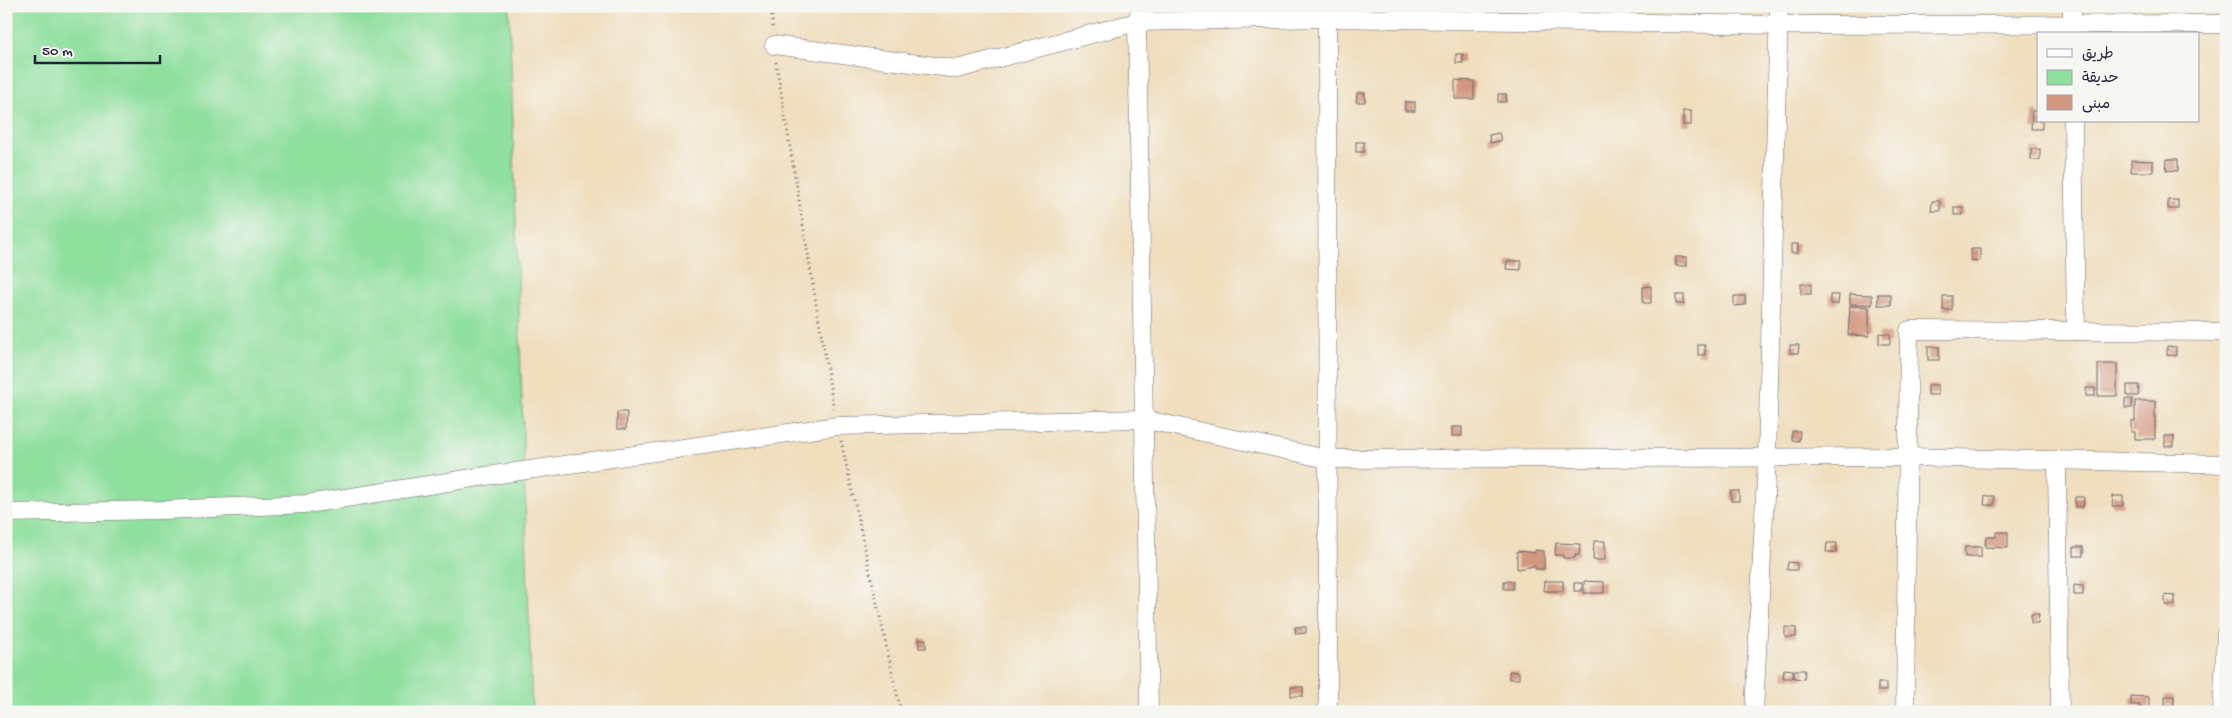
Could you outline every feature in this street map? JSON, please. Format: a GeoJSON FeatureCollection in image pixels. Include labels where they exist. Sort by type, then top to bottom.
{"type":"FeatureCollection","features":[{"type":"Feature","properties":{"kind":"street"},"geometry":{"type":"LineString","coordinates":[[1754,712],[1767,458],[1779,6]]}},
{"type":"Feature","properties":{"kind":"street"},"geometry":{"type":"LineString","coordinates":[[2072,6],[2072,29]]}},
{"type":"Feature","properties":{"kind":"street"},"geometry":{"type":"LineString","coordinates":[[774,45],[957,69],[1139,14],[2072,29],[2226,24]]}},
{"type":"Feature","properties":{"kind":"street"},"geometry":{"type":"LineString","coordinates":[[1139,14],[1142,419],[1149,712]]}},
{"type":"Feature","properties":{"kind":"street"},"geometry":{"type":"LineString","coordinates":[[1327,18],[1328,712]]}},
{"type":"Feature","properties":{"kind":"street"},"geometry":{"type":"LineString","coordinates":[[2073,122],[2076,331]]}},
{"type":"Feature","properties":{"kind":"street"},"geometry":{"type":"LineString","coordinates":[[1905,712],[1909,330],[2226,332]]}},
{"type":"Feature","properties":{"kind":"street"},"geometry":{"type":"LineString","coordinates":[[6,512],[163,510],[307,504],[486,476],[837,426],[1142,419],[1327,459],[1908,457],[2226,464]]}},
{"type":"Feature","properties":{"kind":"street"},"geometry":{"type":"LineString","coordinates":[[2057,460],[2060,712]]}},
{"type":"Feature","properties":{"kind":"street"},"geometry":{"type":"LineString","coordinates":[[2222,712],[2226,633]]}},
{"type":"Feature","properties":{"kind":"path"},"geometry":{"type":"LineString","coordinates":[[771,6],[774,45],[837,426],[901,712]]}},
{"type":"Feature","properties":{"kind":"green space"},"geometry":{"type":"Polygon","coordinates":[[[6,6],[509,6],[532,712],[6,712],[6,6]]]}},
{"type":"Feature","properties":{"kind":"building"},"geometry":{"type":"Polygon","coordinates":[[[1456,54],[1463,54],[1463,63],[1456,63],[1456,54]]]}},
{"type":"Feature","properties":{"kind":"building"},"geometry":{"type":"Polygon","coordinates":[[[1455,80],[1474,81],[1474,99],[1455,99],[1455,80]]]}},
{"type":"Feature","properties":{"kind":"building"},"geometry":{"type":"Polygon","coordinates":[[[1357,93],[1365,93],[1365,102],[1356,102],[1357,93]]]}},
{"type":"Feature","properties":{"kind":"building"},"geometry":{"type":"Polygon","coordinates":[[[1498,94],[1506,94],[1506,102],[1498,102],[1498,94]]]}},
{"type":"Feature","properties":{"kind":"building"},"geometry":{"type":"Polygon","coordinates":[[[1405,102],[1415,102],[1415,111],[1405,111],[1405,102]]]}},
{"type":"Feature","properties":{"kind":"building"},"geometry":{"type":"Polygon","coordinates":[[[1683,111],[1691,111],[1691,125],[1683,125],[1683,111]]]}},
{"type":"Feature","properties":{"kind":"building"},"geometry":{"type":"Polygon","coordinates":[[[2032,111],[2037,111],[2037,122],[2042,122],[2042,129],[2031,129],[2032,111]]]}},
{"type":"Feature","properties":{"kind":"building"},"geometry":{"type":"Polygon","coordinates":[[[1499,133],[1501,141],[1490,143],[1489,135],[1499,133]]]}},
{"type":"Feature","properties":{"kind":"building"},"geometry":{"type":"Polygon","coordinates":[[[1356,142],[1364,142],[1364,152],[1356,152],[1356,142]]]}},
{"type":"Feature","properties":{"kind":"building"},"geometry":{"type":"Polygon","coordinates":[[[2031,149],[2040,149],[2040,160],[2031,160],[2031,149]]]}},
{"type":"Feature","properties":{"kind":"building"},"geometry":{"type":"Polygon","coordinates":[[[2167,159],[2178,159],[2178,171],[2166,170],[2167,159]]]}},
{"type":"Feature","properties":{"kind":"building"},"geometry":{"type":"Polygon","coordinates":[[[2131,160],[2153,161],[2153,172],[2131,172],[2131,160]]]}},
{"type":"Feature","properties":{"kind":"building"},"geometry":{"type":"Polygon","coordinates":[[[2168,200],[2178,200],[2178,209],[2168,209],[2168,200]]]}},
{"type":"Feature","properties":{"kind":"building"},"geometry":{"type":"Polygon","coordinates":[[[1932,201],[1940,201],[1940,211],[1931,211],[1932,201]]]}},
{"type":"Feature","properties":{"kind":"building"},"geometry":{"type":"Polygon","coordinates":[[[1954,207],[1963,207],[1963,215],[1954,215],[1954,207]]]}},
{"type":"Feature","properties":{"kind":"building"},"geometry":{"type":"Polygon","coordinates":[[[1791,244],[1798,244],[1798,253],[1791,253],[1791,244]]]}},
{"type":"Feature","properties":{"kind":"building"},"geometry":{"type":"Polygon","coordinates":[[[1971,249],[1980,249],[1980,261],[1971,260],[1971,249]]]}},
{"type":"Feature","properties":{"kind":"building"},"geometry":{"type":"Polygon","coordinates":[[[1676,257],[1687,257],[1687,266],[1676,266],[1676,257]]]}},
{"type":"Feature","properties":{"kind":"building"},"geometry":{"type":"Polygon","coordinates":[[[1507,261],[1521,261],[1521,270],[1506,269],[1507,261]]]}},
{"type":"Feature","properties":{"kind":"building"},"geometry":{"type":"Polygon","coordinates":[[[1801,284],[1811,284],[1811,294],[1801,294],[1801,284]]]}},
{"type":"Feature","properties":{"kind":"building"},"geometry":{"type":"Polygon","coordinates":[[[1651,286],[1651,303],[1643,303],[1643,287],[1651,286]]]}},
{"type":"Feature","properties":{"kind":"building"},"geometry":{"type":"Polygon","coordinates":[[[1850,294],[1872,295],[1872,305],[1850,304],[1850,294]]]}},
{"type":"Feature","properties":{"kind":"building"},"geometry":{"type":"Polygon","coordinates":[[[1878,294],[1891,294],[1891,305],[1878,305],[1878,294]]]}},
{"type":"Feature","properties":{"kind":"building"},"geometry":{"type":"Polygon","coordinates":[[[1676,295],[1684,295],[1684,304],[1676,304],[1676,295]]]}},
{"type":"Feature","properties":{"kind":"building"},"geometry":{"type":"Polygon","coordinates":[[[1830,295],[1839,295],[1838,304],[1830,304],[1830,295]]]}},
{"type":"Feature","properties":{"kind":"building"},"geometry":{"type":"Polygon","coordinates":[[[1734,296],[1745,296],[1745,305],[1734,306],[1734,296]]]}},
{"type":"Feature","properties":{"kind":"building"},"geometry":{"type":"Polygon","coordinates":[[[1943,296],[1952,296],[1952,310],[1943,310],[1943,296]]]}},
{"type":"Feature","properties":{"kind":"building"},"geometry":{"type":"Polygon","coordinates":[[[1850,306],[1869,307],[1869,336],[1848,335],[1850,306]]]}},
{"type":"Feature","properties":{"kind":"building"},"geometry":{"type":"Polygon","coordinates":[[[1879,333],[1890,334],[1890,344],[1879,344],[1879,333]]]}},
{"type":"Feature","properties":{"kind":"building"},"geometry":{"type":"Polygon","coordinates":[[[1698,345],[1705,345],[1705,355],[1698,355],[1698,345]]]}},
{"type":"Feature","properties":{"kind":"building"},"geometry":{"type":"Polygon","coordinates":[[[1790,345],[1799,345],[1798,353],[1790,353],[1790,345]]]}},
{"type":"Feature","properties":{"kind":"building"},"geometry":{"type":"Polygon","coordinates":[[[2167,346],[2176,347],[2176,356],[2167,355],[2167,346]]]}},
{"type":"Feature","properties":{"kind":"building"},"geometry":{"type":"Polygon","coordinates":[[[1928,347],[1939,347],[1939,360],[1928,360],[1928,347]]]}},
{"type":"Feature","properties":{"kind":"building"},"geometry":{"type":"Polygon","coordinates":[[[2098,364],[2117,364],[2117,396],[2098,396],[2098,364]]]}},
{"type":"Feature","properties":{"kind":"building"},"geometry":{"type":"Polygon","coordinates":[[[1928,385],[1938,385],[1938,395],[1928,395],[1928,385]]]}},
{"type":"Feature","properties":{"kind":"building"},"geometry":{"type":"Polygon","coordinates":[[[2127,385],[2139,385],[2138,396],[2127,396],[2127,385]]]}},
{"type":"Feature","properties":{"kind":"building"},"geometry":{"type":"Polygon","coordinates":[[[2086,388],[2095,388],[2095,396],[2086,396],[2086,388]]]}},
{"type":"Feature","properties":{"kind":"building"},"geometry":{"type":"Polygon","coordinates":[[[2125,399],[2132,399],[2132,408],[2125,408],[2125,399]]]}},
{"type":"Feature","properties":{"kind":"building"},"geometry":{"type":"Polygon","coordinates":[[[2135,401],[2155,401],[2155,439],[2135,439],[2135,432],[2131,432],[2131,421],[2135,421],[2135,401]]]}},
{"type":"Feature","properties":{"kind":"building"},"geometry":{"type":"Polygon","coordinates":[[[617,412],[627,412],[626,429],[617,429],[617,412]]]}},
{"type":"Feature","properties":{"kind":"building"},"geometry":{"type":"Polygon","coordinates":[[[1452,427],[1462,427],[1462,436],[1452,436],[1452,427]]]}},
{"type":"Feature","properties":{"kind":"building"},"geometry":{"type":"Polygon","coordinates":[[[1792,431],[1800,431],[1799,441],[1792,440],[1792,431]]]}},
{"type":"Feature","properties":{"kind":"building"},"geometry":{"type":"Polygon","coordinates":[[[2165,436],[2174,436],[2174,446],[2165,446],[2165,436]]]}},
{"type":"Feature","properties":{"kind":"building"},"geometry":{"type":"Polygon","coordinates":[[[1731,491],[1739,491],[1739,501],[1731,501],[1731,491]]]}},
{"type":"Feature","properties":{"kind":"building"},"geometry":{"type":"Polygon","coordinates":[[[1985,496],[1994,496],[1994,505],[1984,505],[1985,496]]]}},
{"type":"Feature","properties":{"kind":"building"},"geometry":{"type":"Polygon","coordinates":[[[2113,496],[2123,496],[2123,506],[2112,506],[2113,496]]]}},
{"type":"Feature","properties":{"kind":"building"},"geometry":{"type":"Polygon","coordinates":[[[2075,497],[2084,497],[2083,507],[2075,507],[2075,497]]]}},
{"type":"Feature","properties":{"kind":"building"},"geometry":{"type":"Polygon","coordinates":[[[1996,532],[2008,532],[2008,548],[1985,547],[1986,537],[1996,537],[1996,532]]]}},
{"type":"Feature","properties":{"kind":"building"},"geometry":{"type":"Polygon","coordinates":[[[1594,541],[1605,541],[1605,560],[1593,560],[1594,541]]]}},
{"type":"Feature","properties":{"kind":"building"},"geometry":{"type":"Polygon","coordinates":[[[1556,543],[1580,544],[1579,555],[1575,555],[1575,558],[1563,558],[1563,555],[1555,555],[1556,543]]]}},
{"type":"Feature","properties":{"kind":"building"},"geometry":{"type":"Polygon","coordinates":[[[1827,543],[1837,543],[1836,552],[1826,552],[1827,543]]]}},
{"type":"Feature","properties":{"kind":"building"},"geometry":{"type":"Polygon","coordinates":[[[1965,547],[1981,547],[1981,557],[1965,557],[1965,547]]]}},
{"type":"Feature","properties":{"kind":"building"},"geometry":{"type":"Polygon","coordinates":[[[2074,547],[2083,547],[2083,556],[2074,556],[2074,547]]]}},
{"type":"Feature","properties":{"kind":"building"},"geometry":{"type":"Polygon","coordinates":[[[1535,550],[1544,551],[1544,569],[1535,569],[1535,566],[1517,569],[1517,551],[1535,553],[1535,550]]]}},
{"type":"Feature","properties":{"kind":"building"},"geometry":{"type":"Polygon","coordinates":[[[1788,562],[1797,563],[1797,570],[1787,570],[1788,562]]]}},
{"type":"Feature","properties":{"kind":"building"},"geometry":{"type":"Polygon","coordinates":[[[1504,581],[1513,581],[1513,589],[1504,589],[1504,581]]]}},
{"type":"Feature","properties":{"kind":"building"},"geometry":{"type":"Polygon","coordinates":[[[1545,581],[1563,581],[1563,591],[1544,591],[1545,581]]]}},
{"type":"Feature","properties":{"kind":"building"},"geometry":{"type":"Polygon","coordinates":[[[1584,581],[1604,582],[1604,593],[1584,593],[1584,581]]]}},
{"type":"Feature","properties":{"kind":"building"},"geometry":{"type":"Polygon","coordinates":[[[1574,583],[1582,583],[1582,591],[1574,591],[1574,583]]]}},
{"type":"Feature","properties":{"kind":"building"},"geometry":{"type":"Polygon","coordinates":[[[2074,585],[2083,586],[2083,595],[2074,595],[2074,585]]]}},
{"type":"Feature","properties":{"kind":"building"},"geometry":{"type":"Polygon","coordinates":[[[2165,595],[2175,596],[2175,605],[2165,605],[2165,595]]]}},
{"type":"Feature","properties":{"kind":"building"},"geometry":{"type":"Polygon","coordinates":[[[2031,614],[2039,614],[2038,623],[2031,623],[2031,614]]]}},
{"type":"Feature","properties":{"kind":"building"},"geometry":{"type":"Polygon","coordinates":[[[1295,627],[1306,627],[1306,633],[1296,634],[1295,627]]]}},
{"type":"Feature","properties":{"kind":"building"},"geometry":{"type":"Polygon","coordinates":[[[1785,627],[1796,628],[1796,637],[1785,637],[1785,627]]]}},
{"type":"Feature","properties":{"kind":"building"},"geometry":{"type":"Polygon","coordinates":[[[919,639],[926,639],[926,648],[919,648],[919,639]]]}},
{"type":"Feature","properties":{"kind":"building"},"geometry":{"type":"Polygon","coordinates":[[[1784,669],[1793,670],[1793,678],[1783,678],[1784,669]]]}},
{"type":"Feature","properties":{"kind":"building"},"geometry":{"type":"Polygon","coordinates":[[[1794,670],[1805,670],[1804,679],[1794,678],[1794,670]]]}},
{"type":"Feature","properties":{"kind":"building"},"geometry":{"type":"Polygon","coordinates":[[[1509,671],[1519,672],[1519,679],[1509,679],[1509,671]]]}},
{"type":"Feature","properties":{"kind":"building"},"geometry":{"type":"Polygon","coordinates":[[[1878,683],[1886,683],[1886,691],[1878,691],[1878,683]]]}},
{"type":"Feature","properties":{"kind":"building"},"geometry":{"type":"Polygon","coordinates":[[[1291,687],[1303,687],[1303,696],[1291,696],[1291,687]]]}},
{"type":"Feature","properties":{"kind":"building"},"geometry":{"type":"Polygon","coordinates":[[[2131,696],[2149,697],[2149,710],[2140,709],[2140,705],[2131,705],[2131,696]]]}},
{"type":"Feature","properties":{"kind":"building"},"geometry":{"type":"Polygon","coordinates":[[[2165,696],[2174,696],[2174,705],[2165,705],[2165,696]]]}}]}
